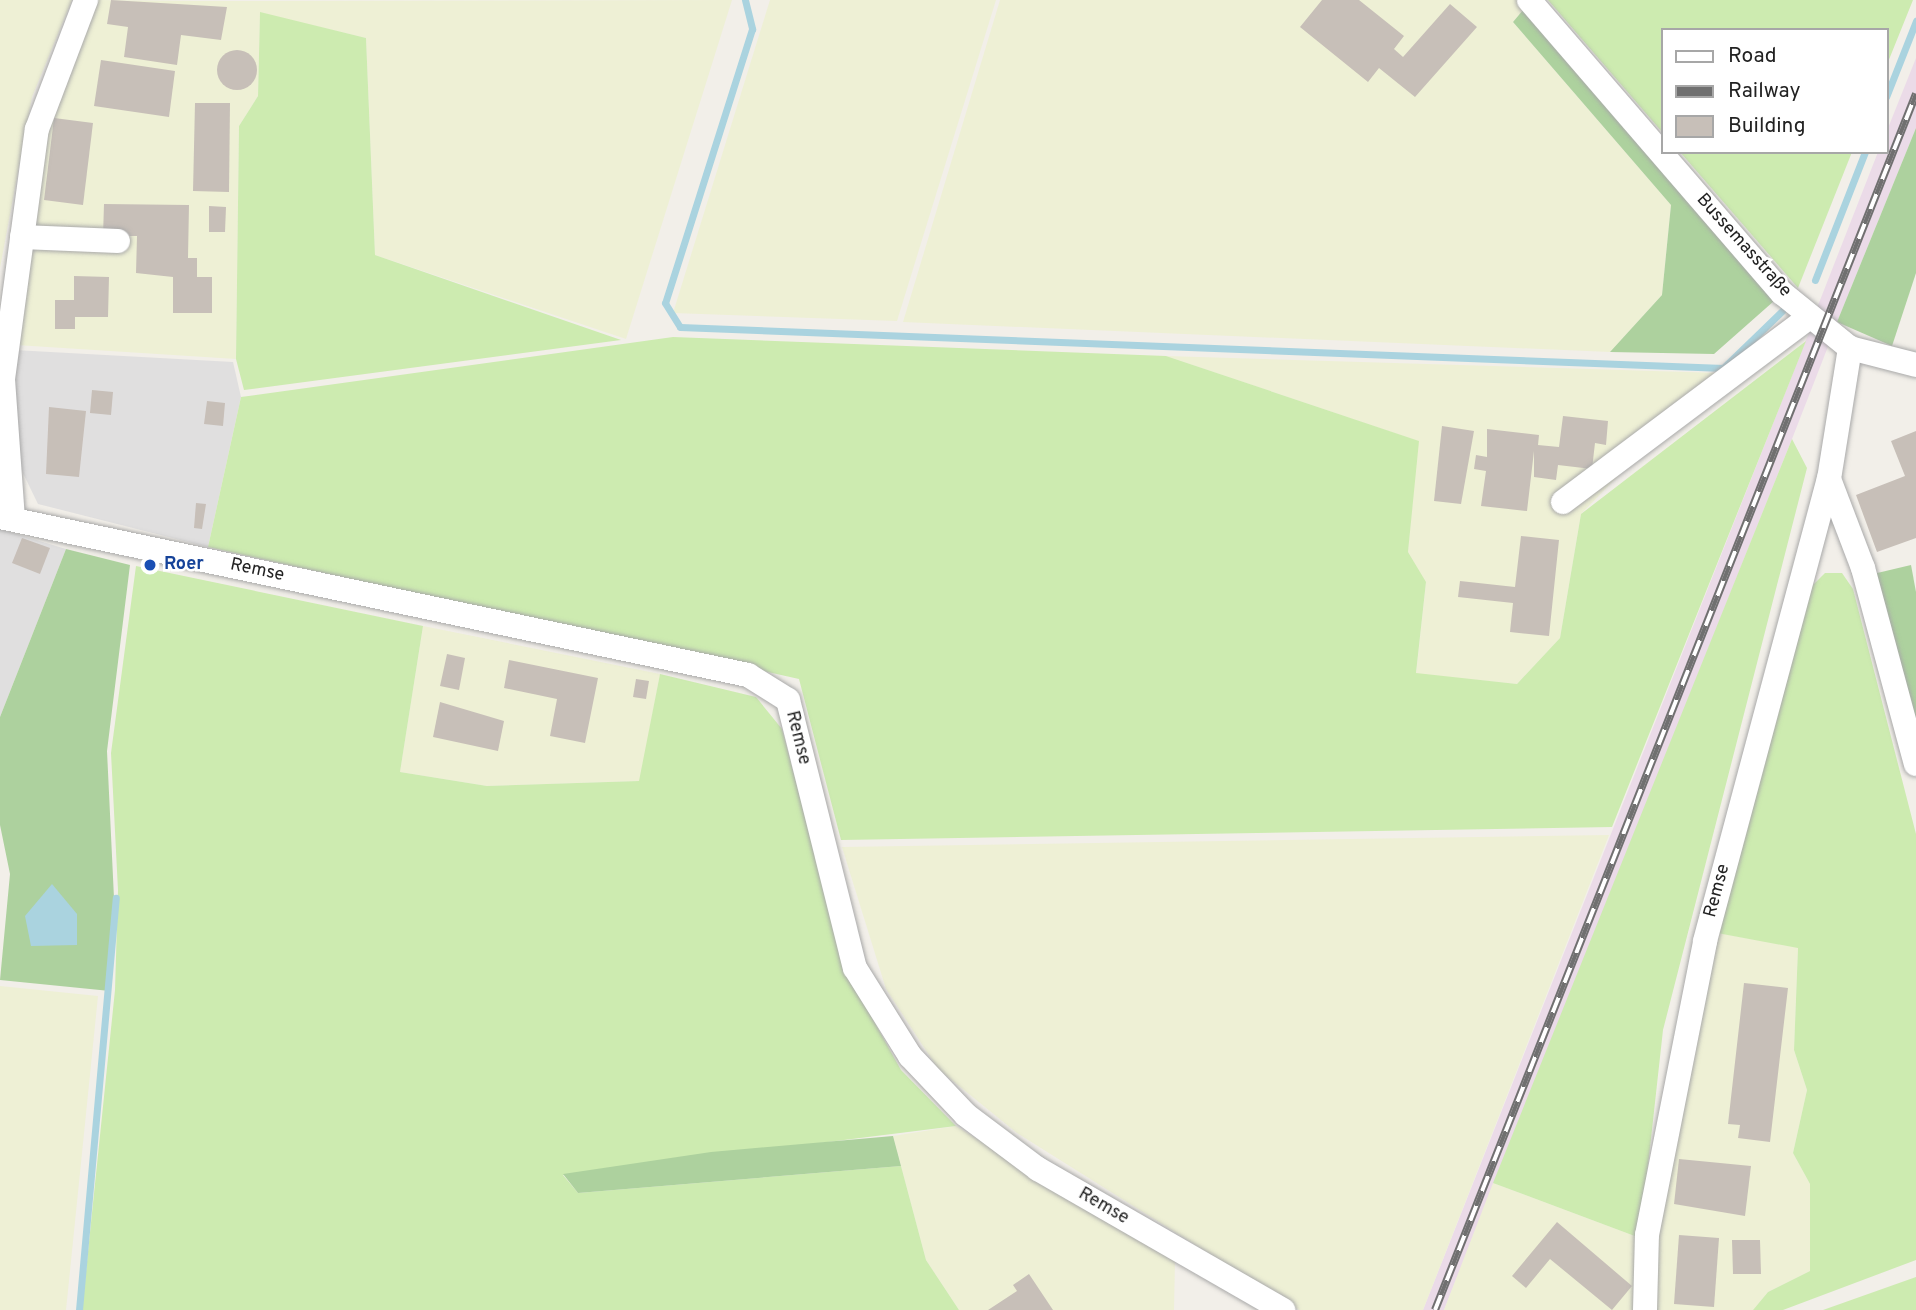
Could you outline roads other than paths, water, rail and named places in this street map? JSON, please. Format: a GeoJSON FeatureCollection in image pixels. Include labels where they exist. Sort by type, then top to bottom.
{"type":"FeatureCollection","features":[{"type":"Feature","properties":{"kind":"street","name":"Remse"},"geometry":{"type":"LineString","coordinates":[[86,0],[37,129],[4,379],[6,518],[748,675],[788,699],[855,968],[910,1056],[966,1115],[1038,1169],[1283,1310]]}},
{"type":"Feature","properties":{"kind":"street","name":"Bussemasstraße"},"geometry":{"type":"LineString","coordinates":[[1529,0],[1660,148]]}},
{"type":"Feature","properties":{"kind":"street","name":"Bussemasstraße"},"geometry":{"type":"LineString","coordinates":[[1665,154],[1809,317],[1850,348]]}},
{"type":"Feature","properties":{"kind":"street"},"geometry":{"type":"LineString","coordinates":[[22,237],[118,241]]}},
{"type":"Feature","properties":{"kind":"street"},"geometry":{"type":"LineString","coordinates":[[1563,502],[1809,317]]}},
{"type":"Feature","properties":{"kind":"street"},"geometry":{"type":"LineString","coordinates":[[1916,365],[1850,348],[1829,479],[1863,568],[1916,764]]}},
{"type":"Feature","properties":{"kind":"street","name":"Remse"},"geometry":{"type":"LineString","coordinates":[[1645,1310],[1647,1235],[1705,941],[1829,479]]}},
{"type":"Feature","properties":{"kind":"water"},"geometry":{"type":"Polygon","coordinates":[[[52,884],[77,914],[77,945],[31,946],[25,916],[52,884]]]}},
{"type":"Feature","properties":{"kind":"waterway"},"geometry":{"type":"LineString","coordinates":[[745,0],[752,29],[665,303],[680,327],[1723,368],[1783,310]]}},
{"type":"Feature","properties":{"kind":"waterway"},"geometry":{"type":"LineString","coordinates":[[1888,92],[1916,21]]}},
{"type":"Feature","properties":{"kind":"waterway"},"geometry":{"type":"LineString","coordinates":[[1815,280],[1864,154]]}},
{"type":"Feature","properties":{"kind":"waterway"},"geometry":{"type":"LineString","coordinates":[[79,1310],[116,898]]}},
{"type":"Feature","properties":{"kind":"railway"},"geometry":{"type":"LineString","coordinates":[[1435,1310],[1916,94]]}},
{"type":"Feature","properties":{"kind":"place","name":"Roer"},"geometry":{"type":"Point","coordinates":[150,565]}}]}
